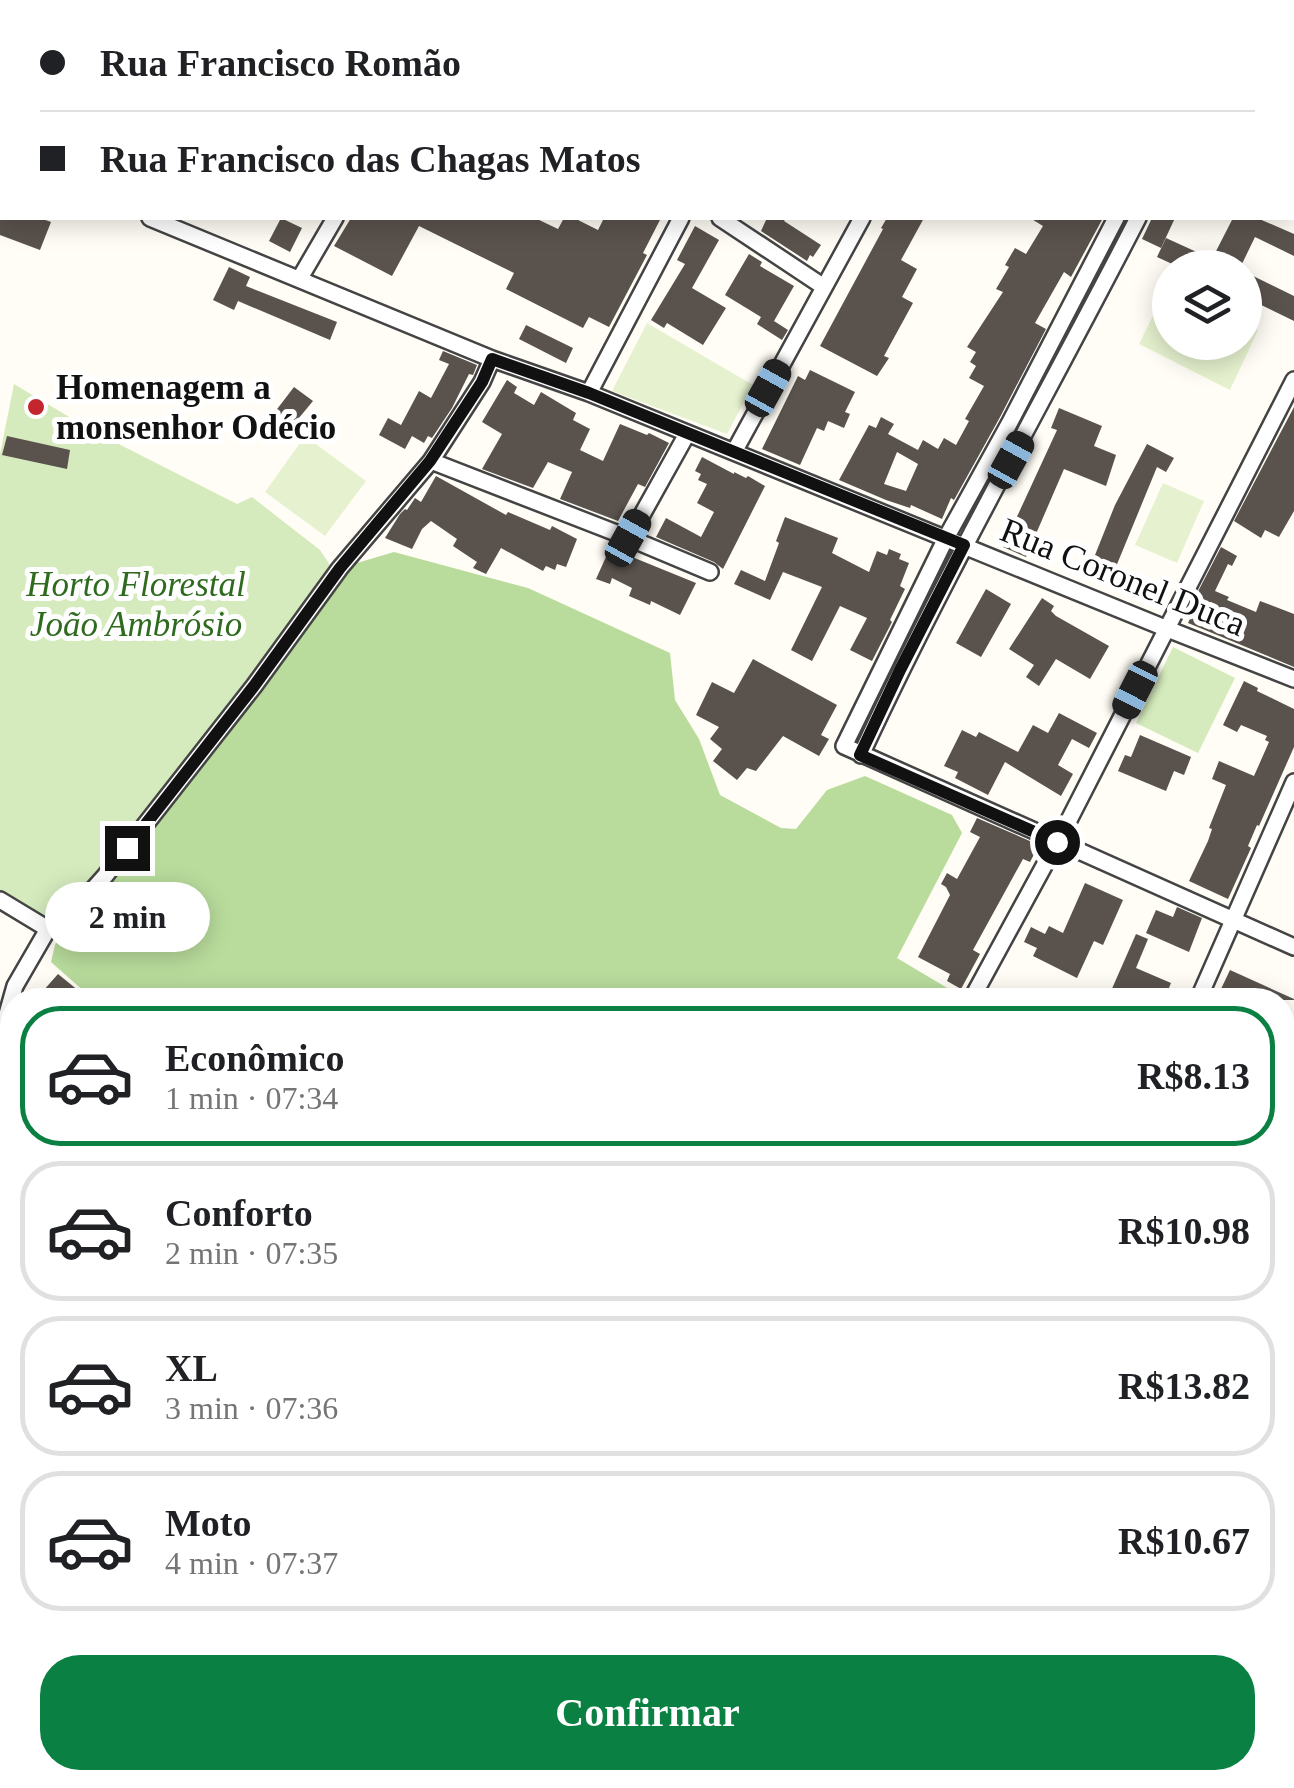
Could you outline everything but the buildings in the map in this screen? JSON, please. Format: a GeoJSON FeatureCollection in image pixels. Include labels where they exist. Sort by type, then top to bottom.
{"type":"FeatureCollection","features":[{"type":"Feature","properties":{"kind":"street","name":"Rua Coronel Duca"},"geometry":{"type":"LineString","coordinates":[[155,220],[1294,679]]}},
{"type":"Feature","properties":{"kind":"street"},"geometry":{"type":"LineString","coordinates":[[300,278],[334,220]]}},
{"type":"Feature","properties":{"kind":"street"},"geometry":{"type":"LineString","coordinates":[[589,393],[680,220]]}},
{"type":"Feature","properties":{"kind":"street"},"geometry":{"type":"LineString","coordinates":[[723,220],[824,287]]}},
{"type":"Feature","properties":{"kind":"street"},"geometry":{"type":"LineString","coordinates":[[734,452],[861,220]]}},
{"type":"Feature","properties":{"kind":"street"},"geometry":{"type":"LineString","coordinates":[[1115,220],[946,538],[844,746],[1294,947]]}},
{"type":"Feature","properties":{"kind":"street"},"geometry":{"type":"LineString","coordinates":[[860,755],[964,545],[1137,220]]}},
{"type":"Feature","properties":{"kind":"street"},"geometry":{"type":"LineString","coordinates":[[1054,338],[1071,348]]}},
{"type":"Feature","properties":{"kind":"street"},"geometry":{"type":"LineString","coordinates":[[14,988],[48,929],[105,876],[266,670],[340,568],[430,461],[482,382],[492,359]]}},
{"type":"Feature","properties":{"kind":"street"},"geometry":{"type":"LineString","coordinates":[[978,988],[1057,842],[1294,380]]}},
{"type":"Feature","properties":{"kind":"street"},"geometry":{"type":"LineString","coordinates":[[1009,424],[1027,432]]}},
{"type":"Feature","properties":{"kind":"street"},"geometry":{"type":"LineString","coordinates":[[628,538],[687,434]]}},
{"type":"Feature","properties":{"kind":"street"},"geometry":{"type":"LineString","coordinates":[[430,461],[710,572]]}},
{"type":"Feature","properties":{"kind":"street"},"geometry":{"type":"LineString","coordinates":[[883,663],[900,670]]}},
{"type":"Feature","properties":{"kind":"street"},"geometry":{"type":"LineString","coordinates":[[1203,988],[1294,782]]}},
{"type":"Feature","properties":{"kind":"street"},"geometry":{"type":"LineString","coordinates":[[0,900],[48,929]]}},
{"type":"Feature","properties":{"kind":"green space"},"geometry":{"type":"Polygon","coordinates":[[[1152,318],[1152,351],[1139,344],[1152,318]]]}},
{"type":"Feature","properties":{"kind":"green space"},"geometry":{"type":"Polygon","coordinates":[[[647,323],[753,385],[727,434],[612,391],[647,323]]]}},
{"type":"Feature","properties":{"kind":"green space"},"geometry":{"type":"Polygon","coordinates":[[[1171,360],[1244,360],[1230,390],[1171,360]]]}},
{"type":"Feature","properties":{"kind":"green space","name":"Horto Florestal João Ambrósio"},"geometry":{"type":"Polygon","coordinates":[[[14,384],[91,430],[237,504],[252,497],[320,550],[332,568],[90,884],[66,906],[43,917],[0,894],[0,454],[14,384]]]}},
{"type":"Feature","properties":{"kind":"green space"},"geometry":{"type":"Polygon","coordinates":[[[305,436],[366,481],[325,536],[265,492],[305,436]]]}},
{"type":"Feature","properties":{"kind":"green space"},"geometry":{"type":"Polygon","coordinates":[[[1163,483],[1204,501],[1177,563],[1135,545],[1163,483]]]}},
{"type":"Feature","properties":{"kind":"green space"},"geometry":{"type":"Polygon","coordinates":[[[394,552],[528,588],[670,653],[675,700],[699,739],[720,795],[781,828],[796,829],[827,790],[865,776],[952,815],[962,833],[897,958],[947,988],[80,988],[51,962],[68,921],[102,891],[219,740],[340,568],[394,552]]]}},
{"type":"Feature","properties":{"kind":"green space"},"geometry":{"type":"Polygon","coordinates":[[[1173,647],[1235,678],[1198,753],[1136,723],[1173,647]]]}},
{"type":"Feature","properties":{"kind":"place","name":"Homenagem a monsenhor Odécio"},"geometry":{"type":"Point","coordinates":[36,407]}},
{"type":"Feature","properties":{"kind":"route"},"geometry":{"type":"LineString","coordinates":[[127,848],[340,568],[452,432],[492,359],[589,393],[964,545],[860,755],[1057,842]]}}]}
